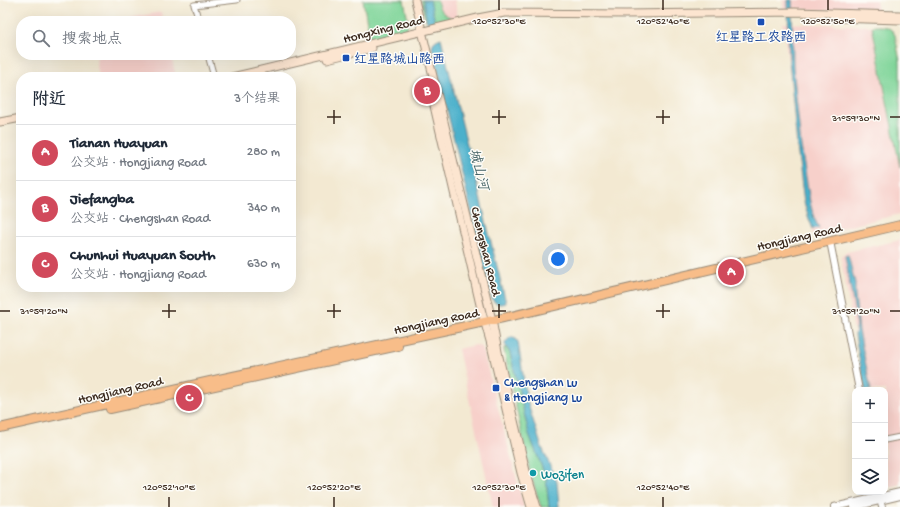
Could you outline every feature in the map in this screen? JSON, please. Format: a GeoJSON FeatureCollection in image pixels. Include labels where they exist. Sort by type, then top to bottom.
{"type":"FeatureCollection","features":[{"type":"Feature","properties":{"kind":"main road","name":"Chengshan Road"},"geometry":{"type":"LineString","coordinates":[[411,0],[420,34],[481,309],[489,323],[499,357],[526,471],[537,507]]}},
{"type":"Feature","properties":{"kind":"main road","name":"Chengshan Road"},"geometry":{"type":"LineString","coordinates":[[415,0],[420,34]]}},
{"type":"Feature","properties":{"kind":"main road","name":"Hongxing Road"},"geometry":{"type":"LineString","coordinates":[[254,72],[420,34],[505,18],[721,17],[784,15],[900,16]]}},
{"type":"Feature","properties":{"kind":"main road","name":"Hongxing Road"},"geometry":{"type":"LineString","coordinates":[[795,15],[900,20]]}},
{"type":"Feature","properties":{"kind":"main road","name":"Hongxing Road"},"geometry":{"type":"LineString","coordinates":[[271,72],[346,55],[420,34]]}},
{"type":"Feature","properties":{"kind":"main road"},"geometry":{"type":"LineString","coordinates":[[0,118],[16,116]]}},
{"type":"Feature","properties":{"kind":"main road"},"geometry":{"type":"LineString","coordinates":[[0,122],[16,119]]}},
{"type":"Feature","properties":{"kind":"main road","name":"Hongjiang Road"},"geometry":{"type":"LineString","coordinates":[[830,244],[900,225]]}},
{"type":"Feature","properties":{"kind":"main road","name":"Hongjiang Road"},"geometry":{"type":"LineString","coordinates":[[0,433],[291,370],[830,244],[900,230]]}},
{"type":"Feature","properties":{"kind":"main road","name":"Chengshan Road"},"geometry":{"type":"LineString","coordinates":[[489,323],[521,473],[531,507]]}},
{"type":"Feature","properties":{"kind":"main road","name":"Hongjiang Road"},"geometry":{"type":"LineString","coordinates":[[0,428],[219,379],[489,323]]}},
{"type":"Feature","properties":{"kind":"street"},"geometry":{"type":"LineString","coordinates":[[197,16],[194,5],[237,0]]}},
{"type":"Feature","properties":{"kind":"street"},"geometry":{"type":"LineString","coordinates":[[209,60],[213,72]]}},
{"type":"Feature","properties":{"kind":"street"},"geometry":{"type":"LineString","coordinates":[[830,244],[857,387]]}},
{"type":"Feature","properties":{"kind":"street"},"geometry":{"type":"LineString","coordinates":[[888,439],[900,437]]}},
{"type":"Feature","properties":{"kind":"street"},"geometry":{"type":"LineString","coordinates":[[854,507],[900,492]]}},
{"type":"Feature","properties":{"kind":"street"},"geometry":{"type":"LineString","coordinates":[[834,507],[900,496]]}},
{"type":"Feature","properties":{"kind":"shaded area"},"geometry":{"type":"Polygon","coordinates":[[[437,0],[455,0],[458,19],[451,20],[450,17],[439,8],[437,0]]]}},
{"type":"Feature","properties":{"kind":"shaded area"},"geometry":{"type":"Polygon","coordinates":[[[783,0],[876,0],[878,11],[783,9],[783,0]]]}},
{"type":"Feature","properties":{"kind":"shaded area"},"geometry":{"type":"Polygon","coordinates":[[[161,12],[162,16],[140,16],[161,12]]]}},
{"type":"Feature","properties":{"kind":"shaded area"},"geometry":{"type":"Polygon","coordinates":[[[783,23],[872,26],[900,167],[900,214],[813,235],[783,23]]]}},
{"type":"Feature","properties":{"kind":"shaded area"},"geometry":{"type":"Polygon","coordinates":[[[96,60],[172,60],[175,72],[98,72],[96,60]]]}},
{"type":"Feature","properties":{"kind":"shaded area"},"geometry":{"type":"Polygon","coordinates":[[[900,240],[900,484],[890,487],[888,477],[888,387],[870,387],[864,352],[858,353],[841,258],[842,255],[847,252],[900,240]]]}},
{"type":"Feature","properties":{"kind":"shaded area"},"geometry":{"type":"Polygon","coordinates":[[[476,345],[481,347],[483,351],[524,507],[493,507],[458,349],[476,345]]]}},
{"type":"Feature","properties":{"kind":"green space"},"geometry":{"type":"Polygon","coordinates":[[[363,0],[404,0],[408,21],[407,29],[401,33],[370,40],[363,0]]]}},
{"type":"Feature","properties":{"kind":"green space"},"geometry":{"type":"Polygon","coordinates":[[[421,0],[437,0],[441,10],[444,14],[450,17],[451,20],[433,25],[429,24],[424,16],[421,0]]]}},
{"type":"Feature","properties":{"kind":"green space"},"geometry":{"type":"Polygon","coordinates":[[[872,26],[882,26],[891,29],[895,35],[900,62],[900,167],[872,26]]]}},
{"type":"Feature","properties":{"kind":"green space"},"geometry":{"type":"Polygon","coordinates":[[[505,347],[510,353],[529,434],[546,478],[549,507],[541,507],[530,473],[504,350],[505,347]]]}},
{"type":"Feature","properties":{"kind":"water"},"geometry":{"type":"Polygon","coordinates":[[[423,0],[430,0],[434,17],[433,25],[427,22],[423,0]]]}},
{"type":"Feature","properties":{"kind":"water"},"geometry":{"type":"Polygon","coordinates":[[[788,0],[792,0],[793,66],[801,146],[810,202],[814,218],[819,228],[813,229],[804,203],[797,146],[789,59],[788,0]]]}},
{"type":"Feature","properties":{"kind":"water"},"geometry":{"type":"Polygon","coordinates":[[[441,38],[506,303],[504,304],[496,303],[492,299],[432,47],[435,41],[441,38]]]}},
{"type":"Feature","properties":{"kind":"water"},"geometry":{"type":"Polygon","coordinates":[[[848,255],[855,283],[859,331],[870,387],[864,387],[855,335],[857,325],[845,256],[848,255]]]}},
{"type":"Feature","properties":{"kind":"water"},"geometry":{"type":"Polygon","coordinates":[[[511,337],[516,339],[518,342],[528,404],[541,445],[557,482],[559,507],[549,507],[546,478],[529,434],[510,353],[505,345],[511,337]]]}},
{"type":"Feature","properties":{"kind":"place","name":"红星路工农路西"},"geometry":{"type":"Point","coordinates":[761,22]}},
{"type":"Feature","properties":{"kind":"place","name":"红星路城山路西"},"geometry":{"type":"Point","coordinates":[346,58]}},
{"type":"Feature","properties":{"kind":"place","name":"Jiefangba"},"geometry":{"type":"Point","coordinates":[427,91]}},
{"type":"Feature","properties":{"kind":"place","name":"Tianan Huayuan"},"geometry":{"type":"Point","coordinates":[731,272]}},
{"type":"Feature","properties":{"kind":"place","name":"Chengshan Lu & Hongjiang Lu"},"geometry":{"type":"Point","coordinates":[496,388]}},
{"type":"Feature","properties":{"kind":"place","name":"Chunhui Huayuan South"},"geometry":{"type":"Point","coordinates":[189,398]}},
{"type":"Feature","properties":{"kind":"place","name":"Wozifen"},"geometry":{"type":"Point","coordinates":[533,473]}},
{"type":"Feature","properties":{"kind":"water label","name":"城山河"},"geometry":{"type":"Point","coordinates":[480,169]}}]}
